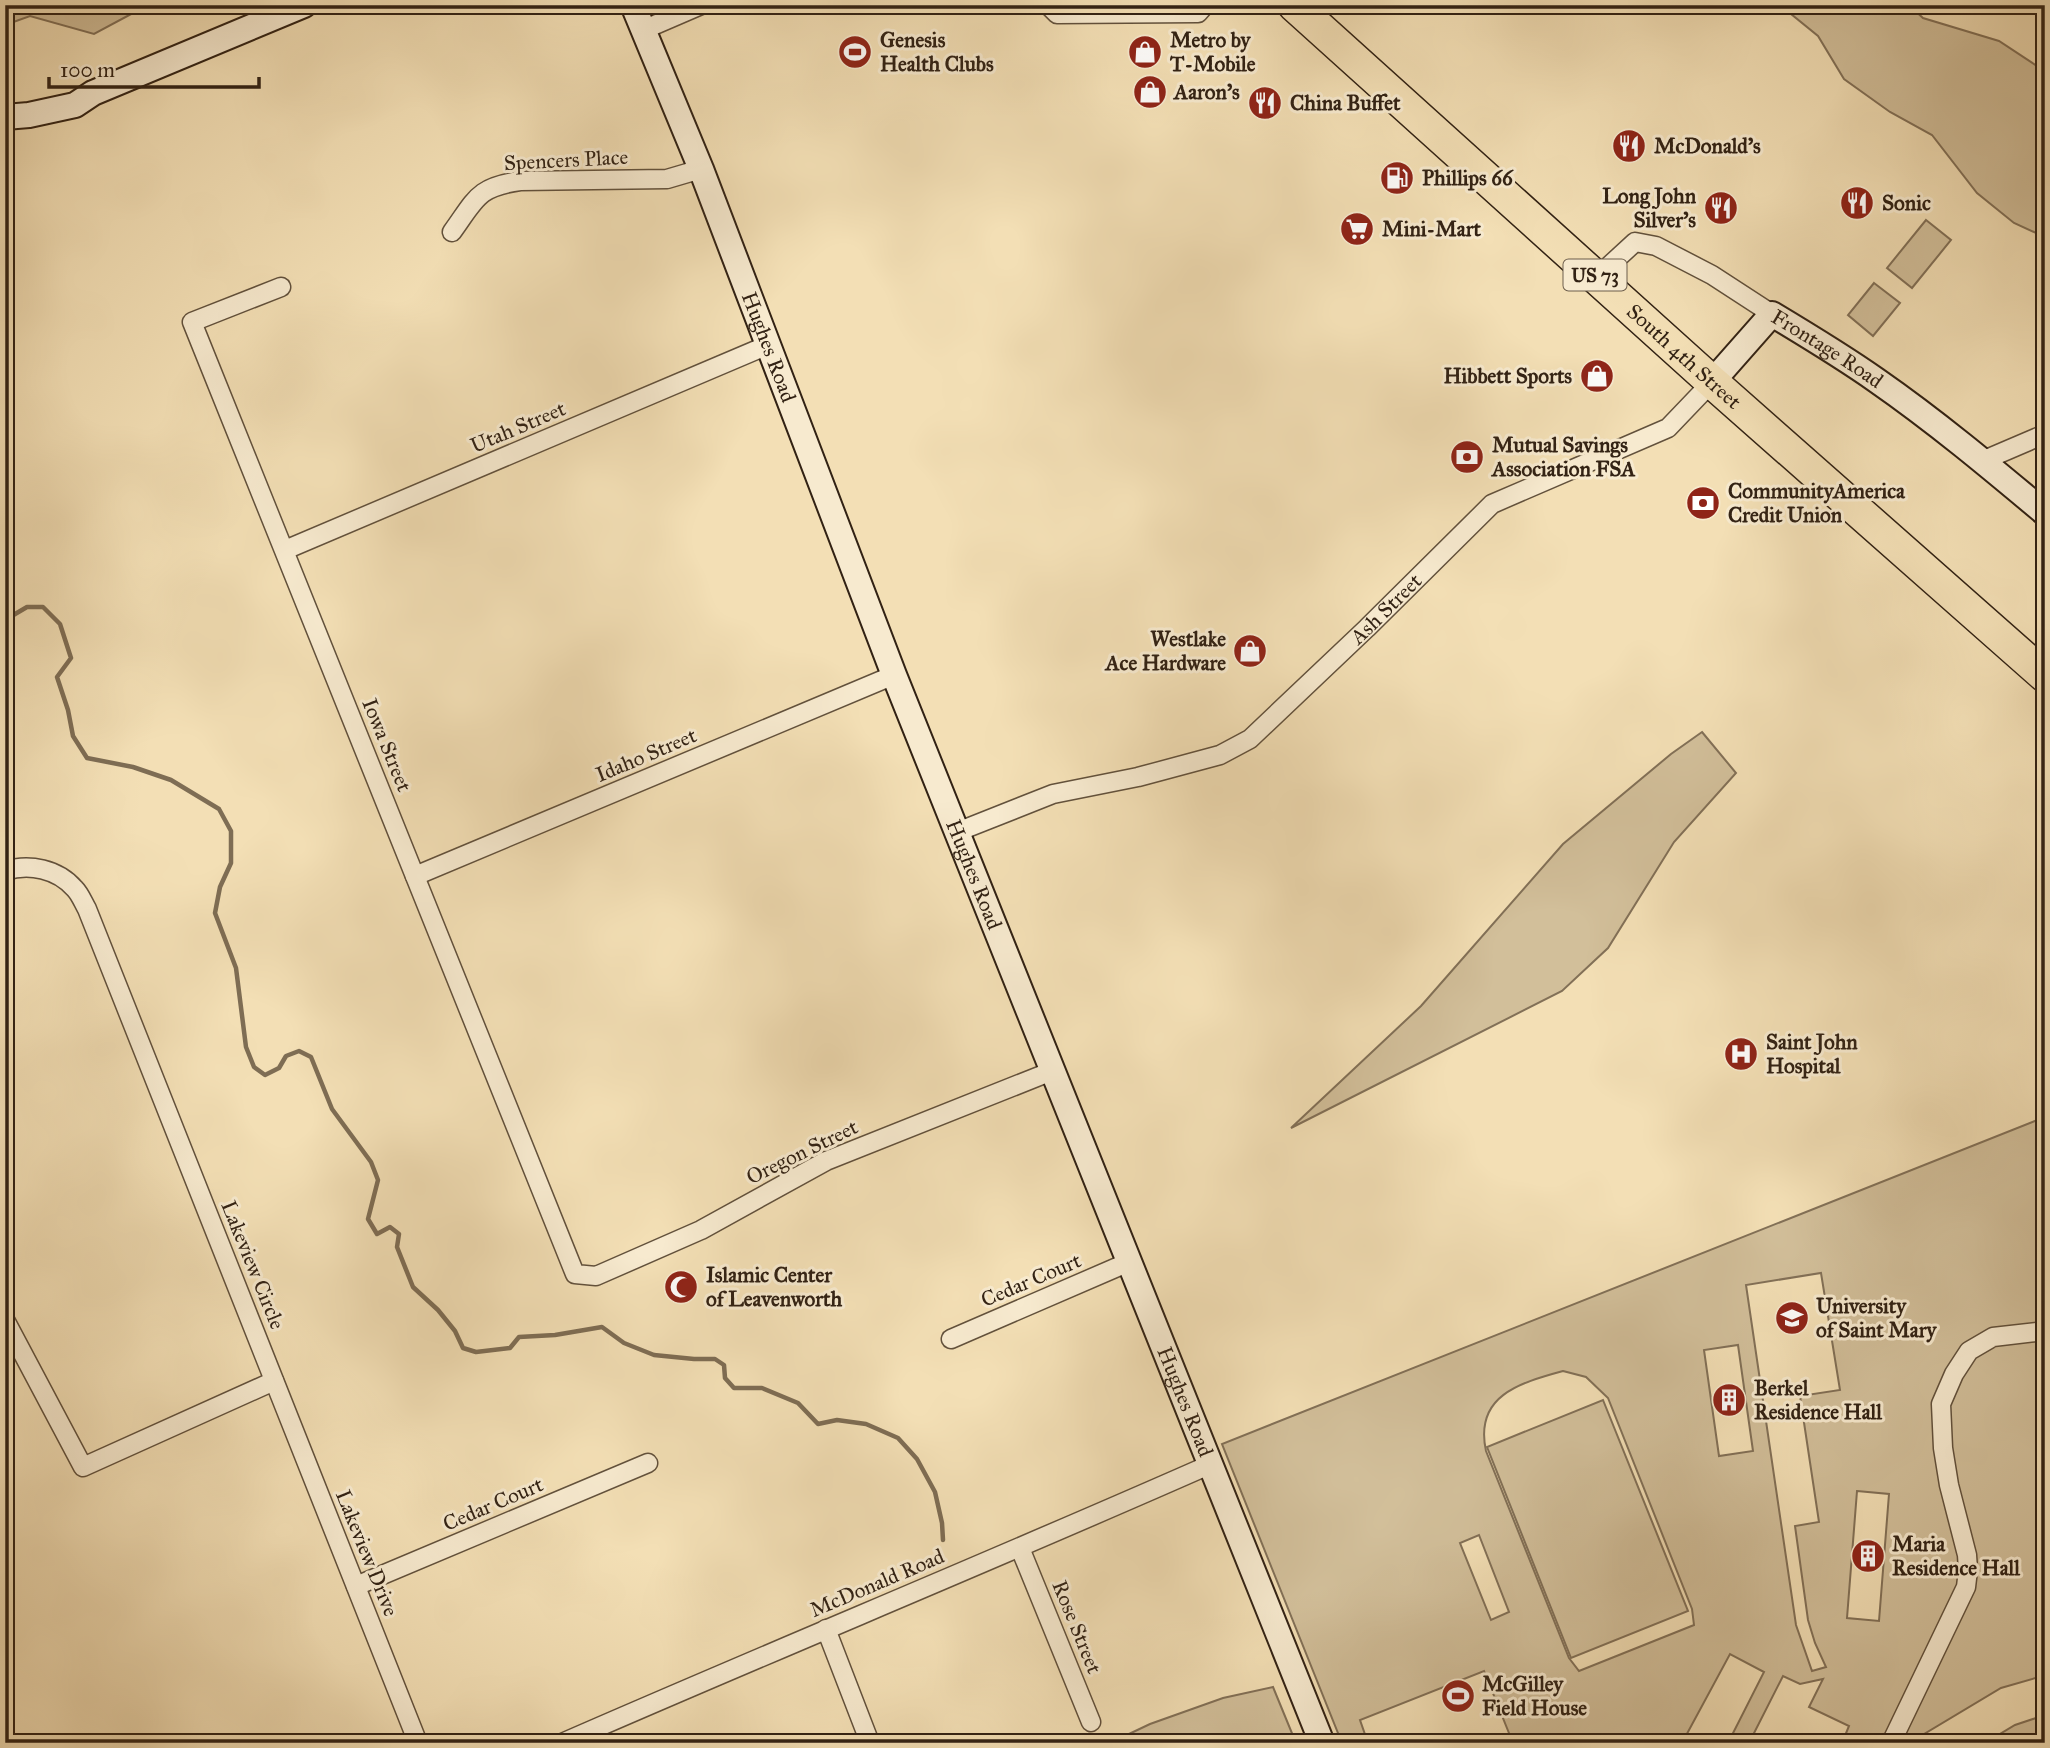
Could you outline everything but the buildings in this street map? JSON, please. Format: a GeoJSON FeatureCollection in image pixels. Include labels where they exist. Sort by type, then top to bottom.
{"type":"FeatureCollection","features":[{"type":"Feature","properties":{"kind":"highway","name":"South 4th Street"},"geometry":{"type":"LineString","coordinates":[[1294,5],[1712,382],[2045,676]]}},
{"type":"Feature","properties":{"kind":"street"},"geometry":{"type":"LineString","coordinates":[[5,117],[75,105],[93,93],[304,5]]}},
{"type":"Feature","properties":{"kind":"street","name":"Hughes Road"},"geometry":{"type":"LineString","coordinates":[[633,5],[701,169],[894,675],[1322,1743]]}},
{"type":"Feature","properties":{"kind":"street"},"geometry":{"type":"LineString","coordinates":[[643,30],[701,5]]}},
{"type":"Feature","properties":{"kind":"street"},"geometry":{"type":"LineString","coordinates":[[1048,5],[1057,14],[1070,14],[1198,13],[1205,5]]}},
{"type":"Feature","properties":{"kind":"street"},"geometry":{"type":"LineString","coordinates":[[5,100],[71,92],[93,93]]}},
{"type":"Feature","properties":{"kind":"street","name":"Spencers Place"},"geometry":{"type":"LineString","coordinates":[[452,232],[479,194],[498,184],[520,181],[667,179],[701,169]]}},
{"type":"Feature","properties":{"kind":"street","name":"Frontage Road"},"geometry":{"type":"LineString","coordinates":[[1597,276],[1635,242],[1656,246],[1712,275],[1877,380],[2045,513]]}},
{"type":"Feature","properties":{"kind":"street","name":"Iowa Street"},"geometry":{"type":"LineString","coordinates":[[281,287],[192,322],[575,1273]]}},
{"type":"Feature","properties":{"kind":"street","name":"Ash Street"},"geometry":{"type":"LineString","coordinates":[[957,832],[1053,794],[1138,777],[1220,755],[1250,739],[1492,503],[1668,428],[1772,314]]}},
{"type":"Feature","properties":{"kind":"street","name":"Utah Street"},"geometry":{"type":"LineString","coordinates":[[285,550],[768,345]]}},
{"type":"Feature","properties":{"kind":"street"},"geometry":{"type":"LineString","coordinates":[[1982,461],[2045,434]]}},
{"type":"Feature","properties":{"kind":"street","name":"Idaho Street"},"geometry":{"type":"LineString","coordinates":[[415,876],[894,675]]}},
{"type":"Feature","properties":{"kind":"street","name":"Lakeview Circle"},"geometry":{"type":"LineString","coordinates":[[5,871],[33,867],[57,874],[75,889],[87,909],[274,1381]]}},
{"type":"Feature","properties":{"kind":"street","name":"Oregon Street"},"geometry":{"type":"LineString","coordinates":[[575,1273],[596,1276],[701,1230],[827,1161],[1052,1071]]}},
{"type":"Feature","properties":{"kind":"street","name":"Cedar Court"},"geometry":{"type":"LineString","coordinates":[[951,1339],[1129,1262]]}},
{"type":"Feature","properties":{"kind":"street"},"geometry":{"type":"LineString","coordinates":[[5,1320],[83,1468],[274,1381]]}},
{"type":"Feature","properties":{"kind":"street"},"geometry":{"type":"LineString","coordinates":[[1891,1743],[1966,1587],[1968,1555],[1949,1485],[1943,1448],[1941,1404],[1954,1374],[1969,1352],[1993,1337],[2045,1331]]}},
{"type":"Feature","properties":{"kind":"street","name":"Lakeview Drive"},"geometry":{"type":"LineString","coordinates":[[274,1381],[418,1743]]}},
{"type":"Feature","properties":{"kind":"street","name":"Cedar Court"},"geometry":{"type":"LineString","coordinates":[[356,1586],[648,1463]]}},
{"type":"Feature","properties":{"kind":"street","name":"McDonald Road"},"geometry":{"type":"LineString","coordinates":[[562,1743],[1209,1465]]}},
{"type":"Feature","properties":{"kind":"street","name":"Rose Street"},"geometry":{"type":"LineString","coordinates":[[1020,1548],[1091,1722]]}},
{"type":"Feature","properties":{"kind":"street"},"geometry":{"type":"LineString","coordinates":[[826,1629],[870,1743]]}},
{"type":"Feature","properties":{"kind":"shaded area"},"geometry":{"type":"Polygon","coordinates":[[[5,5],[148,5],[94,34],[30,16],[5,25],[5,5]]]}},
{"type":"Feature","properties":{"kind":"shaded area"},"geometry":{"type":"Polygon","coordinates":[[[1780,5],[1909,5],[1923,18],[1999,41],[2040,68],[2045,89],[2045,237],[2014,223],[1977,193],[1932,135],[1890,112],[1844,79],[1818,36],[1780,5]]]}},
{"type":"Feature","properties":{"kind":"shaded area"},"geometry":{"type":"Polygon","coordinates":[[[1926,220],[1951,240],[1912,288],[1887,268],[1926,220]]]}},
{"type":"Feature","properties":{"kind":"shaded area"},"geometry":{"type":"Polygon","coordinates":[[[1874,283],[1900,303],[1873,336],[1848,315],[1874,283]]]}},
{"type":"Feature","properties":{"kind":"shaded area"},"geometry":{"type":"Polygon","coordinates":[[[1702,732],[1736,773],[1674,842],[1608,948],[1562,991],[1291,1128],[1421,1006],[1563,844],[1671,754],[1702,732]]]}},
{"type":"Feature","properties":{"kind":"shaded area","name":"University of Saint Mary"},"geometry":{"type":"Polygon","coordinates":[[[2045,1117],[2045,1696],[2039,1677],[2001,1688],[1909,1743],[1842,1743],[1849,1726],[1809,1707],[1823,1679],[1800,1684],[1783,1676],[1749,1743],[1728,1743],[1764,1672],[1730,1654],[1682,1743],[1513,1743],[1484,1671],[1360,1720],[1368,1743],[1342,1743],[1222,1444],[2045,1117]],[[1821,1273],[1746,1285],[1796,1625],[1812,1671],[1826,1667],[1808,1620],[1795,1526],[1819,1522],[1800,1396],[1840,1390],[1821,1273]],[[1738,1345],[1704,1350],[1719,1456],[1753,1451],[1738,1345]],[[1563,1371],[1516,1387],[1493,1405],[1484,1432],[1486,1451],[1569,1658],[1579,1671],[1694,1625],[1692,1609],[1608,1398],[1586,1377],[1563,1371]],[[1857,1491],[1847,1618],[1879,1621],[1889,1494],[1857,1491]],[[1479,1535],[1460,1543],[1491,1620],[1509,1612],[1479,1535]]]}},
{"type":"Feature","properties":{"kind":"shaded area"},"geometry":{"type":"Polygon","coordinates":[[[1603,1400],[1688,1611],[1571,1658],[1487,1447],[1603,1400]]]}},
{"type":"Feature","properties":{"kind":"shaded area"},"geometry":{"type":"Polygon","coordinates":[[[1273,1687],[1296,1743],[1110,1743],[1150,1724],[1223,1698],[1273,1687]]]}},
{"type":"Feature","properties":{"kind":"shaded area"},"geometry":{"type":"Polygon","coordinates":[[[2045,1715],[2045,1743],[1985,1743],[2015,1725],[2045,1715]]]}},
{"type":"Feature","properties":{"kind":"waterway"},"geometry":{"type":"LineString","coordinates":[[5,620],[27,607],[43,607],[60,624],[71,658],[57,677],[73,736],[87,758],[133,767],[171,780],[219,809],[231,831],[231,863],[220,887],[215,913],[236,968],[246,1047],[254,1067],[265,1075],[279,1068],[286,1056],[299,1051],[311,1057],[332,1109],[371,1162],[378,1180],[368,1219],[377,1234],[390,1227],[399,1234],[397,1247],[413,1287],[438,1310],[455,1331],[463,1348],[476,1352],[510,1348],[519,1337],[555,1335],[602,1327],[624,1343],[654,1355],[715,1359],[724,1365],[725,1378],[734,1388],[762,1388],[798,1403],[818,1424],[837,1420],[866,1424],[898,1438],[917,1459],[935,1492],[943,1540]]}},
{"type":"Feature","properties":{"kind":"place","name":"Genesis Health Clubs"},"geometry":{"type":"Point","coordinates":[855,52]}},
{"type":"Feature","properties":{"kind":"place","name":"Metro by T-Mobile"},"geometry":{"type":"Point","coordinates":[1145,52]}},
{"type":"Feature","properties":{"kind":"place","name":"Aaron's"},"geometry":{"type":"Point","coordinates":[1150,92]}},
{"type":"Feature","properties":{"kind":"place","name":"China Buffet"},"geometry":{"type":"Point","coordinates":[1265,103]}},
{"type":"Feature","properties":{"kind":"place","name":"McDonald's"},"geometry":{"type":"Point","coordinates":[1629,146]}},
{"type":"Feature","properties":{"kind":"place","name":"Phillips 66"},"geometry":{"type":"Point","coordinates":[1397,178]}},
{"type":"Feature","properties":{"kind":"place","name":"Sonic"},"geometry":{"type":"Point","coordinates":[1857,203]}},
{"type":"Feature","properties":{"kind":"place","name":"Long John Silver's"},"geometry":{"type":"Point","coordinates":[1721,208]}},
{"type":"Feature","properties":{"kind":"place","name":"Mini-Mart"},"geometry":{"type":"Point","coordinates":[1357,229]}},
{"type":"Feature","properties":{"kind":"place","name":"Hibbett Sports"},"geometry":{"type":"Point","coordinates":[1597,376]}},
{"type":"Feature","properties":{"kind":"place","name":"Mutual Savings Association FSA"},"geometry":{"type":"Point","coordinates":[1467,457]}},
{"type":"Feature","properties":{"kind":"place","name":"CommunityAmerica Credit Union"},"geometry":{"type":"Point","coordinates":[1703,503]}},
{"type":"Feature","properties":{"kind":"place","name":"Westlake Ace Hardware"},"geometry":{"type":"Point","coordinates":[1250,651]}},
{"type":"Feature","properties":{"kind":"place","name":"Saint John Hospital"},"geometry":{"type":"Point","coordinates":[1741,1054]}},
{"type":"Feature","properties":{"kind":"place","name":"Islamic Center of Leavenworth"},"geometry":{"type":"Point","coordinates":[681,1287]}},
{"type":"Feature","properties":{"kind":"place","name":"University of Saint Mary"},"geometry":{"type":"Point","coordinates":[1792,1318]}},
{"type":"Feature","properties":{"kind":"place","name":"Berkel Residence Hall"},"geometry":{"type":"Point","coordinates":[1729,1400]}},
{"type":"Feature","properties":{"kind":"place","name":"Maria Residence Hall"},"geometry":{"type":"Point","coordinates":[1868,1556]}},
{"type":"Feature","properties":{"kind":"place","name":"McGilley Field House"},"geometry":{"type":"Point","coordinates":[1458,1696]}}]}
